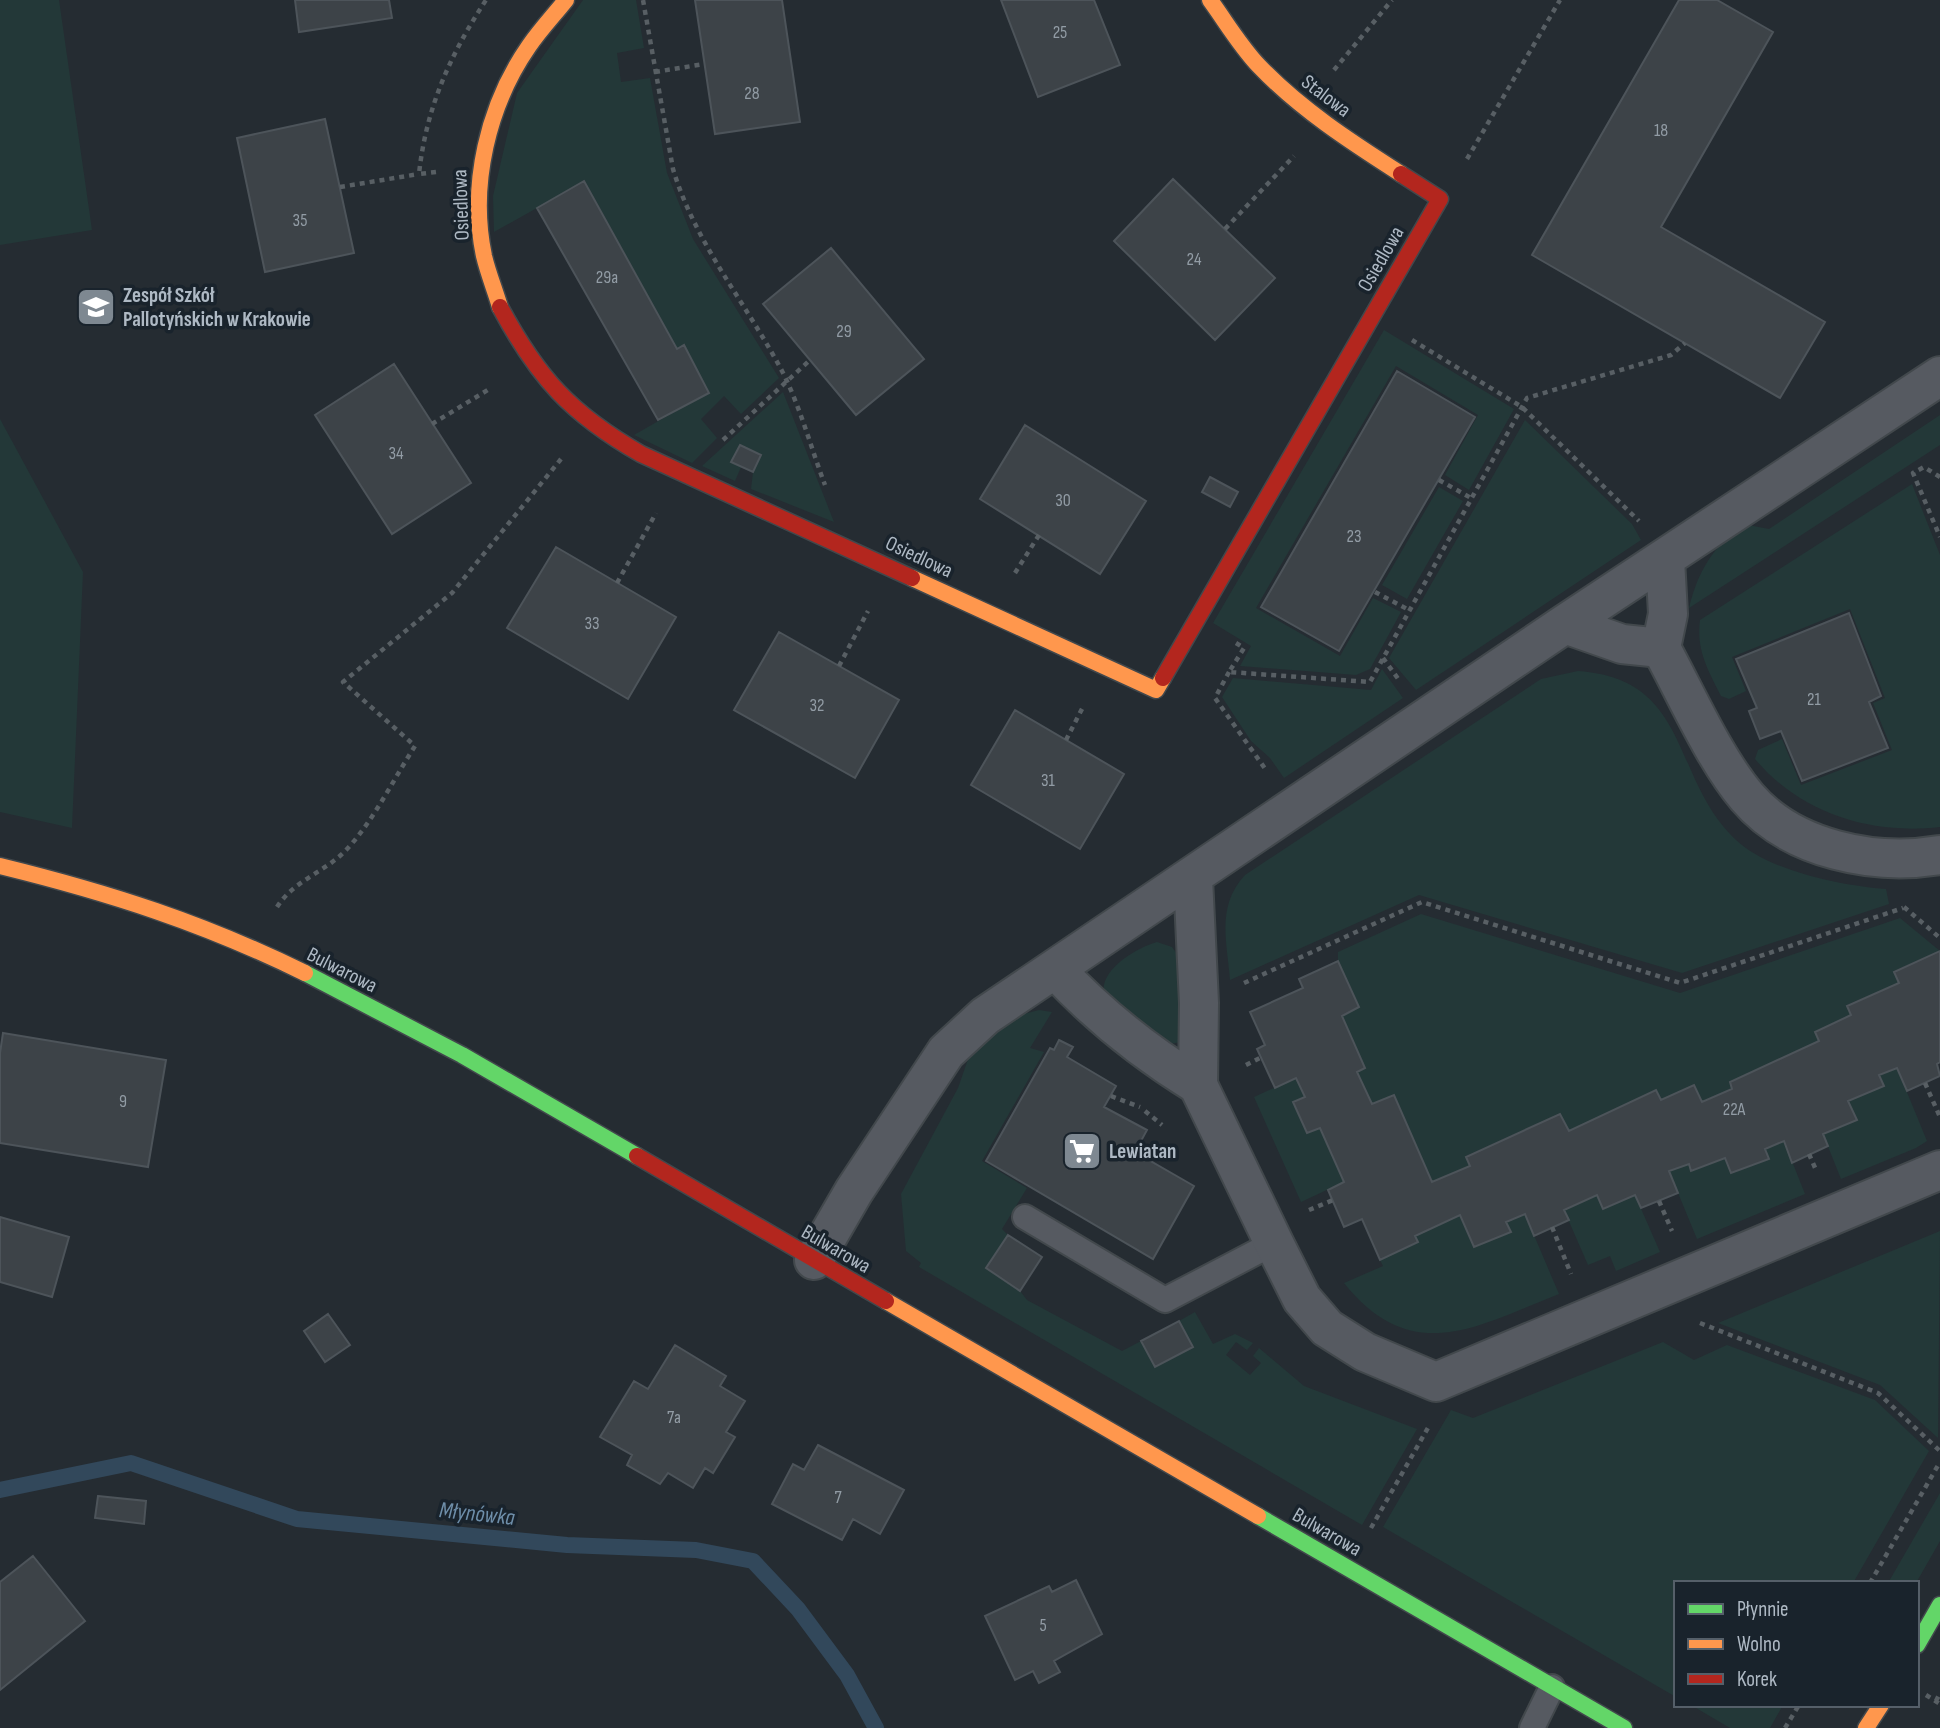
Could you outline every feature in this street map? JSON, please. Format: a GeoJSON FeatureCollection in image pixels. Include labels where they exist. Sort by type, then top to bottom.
{"type":"FeatureCollection","features":[{"type":"Feature","properties":{"kind":"street","name":"Osiedlowa"},"geometry":{"type":"LineString","coordinates":[[566,0],[520,58],[496,108],[479,167],[479,224],[491,282],[510,330],[543,378],[590,423],[641,454],[1156,690],[1440,199]]}},
{"type":"Feature","properties":{"kind":"street","name":"Stalowa"},"geometry":{"type":"LineString","coordinates":[[1210,0],[1258,64],[1288,94],[1325,123],[1440,199]]}},
{"type":"Feature","properties":{"kind":"street"},"geometry":{"type":"LineString","coordinates":[[814,1260],[854,1191],[946,1052],[985,1016],[1193,878],[1565,624],[1940,376]]}},
{"type":"Feature","properties":{"kind":"street"},"geometry":{"type":"LineString","coordinates":[[1665,559],[1668,614],[1661,648],[1728,770],[1749,799],[1763,813],[1802,836],[1851,855],[1894,861],[1940,855]]}},
{"type":"Feature","properties":{"kind":"street"},"geometry":{"type":"LineString","coordinates":[[1565,624],[1622,644],[1661,648]]}},
{"type":"Feature","properties":{"kind":"street","name":"Bulwarowa"},"geometry":{"type":"LineString","coordinates":[[0,866],[134,901],[270,956],[462,1055],[1624,1728]]}},
{"type":"Feature","properties":{"kind":"street"},"geometry":{"type":"LineString","coordinates":[[1193,878],[1199,1003],[1198,1085]]}},
{"type":"Feature","properties":{"kind":"street"},"geometry":{"type":"LineString","coordinates":[[1056,970],[1093,1010],[1150,1056],[1198,1085],[1286,1229],[1302,1299],[1327,1328],[1364,1352],[1436,1382],[1940,1170]]}},
{"type":"Feature","properties":{"kind":"street"},"geometry":{"type":"LineString","coordinates":[[1919,1642],[1940,1605]]}},
{"type":"Feature","properties":{"kind":"street"},"geometry":{"type":"LineString","coordinates":[[1866,1728],[1880,1707]]}},
{"type":"Feature","properties":{"kind":"lane"},"geometry":{"type":"LineString","coordinates":[[1025,1217],[1165,1300],[1286,1229]]}},
{"type":"Feature","properties":{"kind":"lane"},"geometry":{"type":"LineString","coordinates":[[1532,1728],[1552,1687]]}},
{"type":"Feature","properties":{"kind":"path"},"geometry":{"type":"LineString","coordinates":[[419,174],[426,127],[443,75],[486,0]]}},
{"type":"Feature","properties":{"kind":"path"},"geometry":{"type":"LineString","coordinates":[[643,0],[673,169],[681,194],[708,249],[785,380],[828,495]]}},
{"type":"Feature","properties":{"kind":"path"},"geometry":{"type":"LineString","coordinates":[[1328,76],[1392,0]]}},
{"type":"Feature","properties":{"kind":"path"},"geometry":{"type":"LineString","coordinates":[[1463,167],[1560,0]]}},
{"type":"Feature","properties":{"kind":"path"},"geometry":{"type":"LineString","coordinates":[[655,72],[704,64]]}},
{"type":"Feature","properties":{"kind":"path"},"geometry":{"type":"LineString","coordinates":[[1225,229],[1304,146]]}},
{"type":"Feature","properties":{"kind":"path"},"geometry":{"type":"LineString","coordinates":[[340,187],[444,171]]}},
{"type":"Feature","properties":{"kind":"path"},"geometry":{"type":"LineString","coordinates":[[1406,336],[1522,407],[1640,522]]}},
{"type":"Feature","properties":{"kind":"path"},"geometry":{"type":"LineString","coordinates":[[1229,672],[1370,681],[1527,398],[1671,355],[1685,344]]}},
{"type":"Feature","properties":{"kind":"path"},"geometry":{"type":"LineString","coordinates":[[715,447],[785,380],[810,360]]}},
{"type":"Feature","properties":{"kind":"path"},"geometry":{"type":"LineString","coordinates":[[432,424],[499,383]]}},
{"type":"Feature","properties":{"kind":"path"},"geometry":{"type":"LineString","coordinates":[[277,908],[286,892],[332,862],[355,840],[415,746],[343,682],[452,593],[564,455]]}},
{"type":"Feature","properties":{"kind":"path"},"geometry":{"type":"LineString","coordinates":[[1940,477],[1924,467],[1913,473],[1940,537]]}},
{"type":"Feature","properties":{"kind":"path"},"geometry":{"type":"LineString","coordinates":[[1439,480],[1471,498]]}},
{"type":"Feature","properties":{"kind":"path"},"geometry":{"type":"LineString","coordinates":[[617,583],[657,511]]}},
{"type":"Feature","properties":{"kind":"path"},"geometry":{"type":"LineString","coordinates":[[1010,580],[1039,535]]}},
{"type":"Feature","properties":{"kind":"path"},"geometry":{"type":"LineString","coordinates":[[1375,592],[1409,610]]}},
{"type":"Feature","properties":{"kind":"path"},"geometry":{"type":"LineString","coordinates":[[839,666],[874,600]]}},
{"type":"Feature","properties":{"kind":"path"},"geometry":{"type":"LineString","coordinates":[[1225,636],[1244,648],[1215,698],[1263,765]]}},
{"type":"Feature","properties":{"kind":"path"},"geometry":{"type":"LineString","coordinates":[[1383,658],[1398,679]]}},
{"type":"Feature","properties":{"kind":"path"},"geometry":{"type":"LineString","coordinates":[[1901,898],[1904,908],[1940,938]]}},
{"type":"Feature","properties":{"kind":"path"},"geometry":{"type":"LineString","coordinates":[[1233,988],[1422,902],[1681,984],[1904,908]]}},
{"type":"Feature","properties":{"kind":"path"},"geometry":{"type":"LineString","coordinates":[[1248,1064],[1260,1058]]}},
{"type":"Feature","properties":{"kind":"path"},"geometry":{"type":"LineString","coordinates":[[1925,1083],[1940,1117]]}},
{"type":"Feature","properties":{"kind":"path"},"geometry":{"type":"LineString","coordinates":[[1111,1096],[1141,1108]]}},
{"type":"Feature","properties":{"kind":"path"},"geometry":{"type":"LineString","coordinates":[[1286,1229],[1333,1200]]}},
{"type":"Feature","properties":{"kind":"path"},"geometry":{"type":"LineString","coordinates":[[1659,1201],[1672,1233]]}},
{"type":"Feature","properties":{"kind":"path"},"geometry":{"type":"LineString","coordinates":[[1552,1227],[1574,1282]]}},
{"type":"Feature","properties":{"kind":"path"},"geometry":{"type":"LineString","coordinates":[[1735,1339],[1878,1393],[1940,1451]]}},
{"type":"Feature","properties":{"kind":"path"},"geometry":{"type":"LineString","coordinates":[[1374,1522],[1426,1434]]}},
{"type":"Feature","properties":{"kind":"path"},"geometry":{"type":"LineString","coordinates":[[1871,1581],[1940,1462]]}},
{"type":"Feature","properties":{"kind":"path"},"geometry":{"type":"LineString","coordinates":[[1923,1692],[1938,1702],[1940,1693]]}},
{"type":"Feature","properties":{"kind":"path"},"geometry":{"type":"LineString","coordinates":[[1785,1728],[1798,1707]]}},
{"type":"Feature","properties":{"kind":"green space"},"geometry":{"type":"Polygon","coordinates":[[[0,0],[59,0],[92,230],[0,245],[0,0]]]}},
{"type":"Feature","properties":{"kind":"green space"},"geometry":{"type":"Polygon","coordinates":[[[583,0],[636,0],[644,48],[617,53],[621,82],[650,78],[667,173],[693,239],[779,378],[741,414],[724,396],[701,419],[717,438],[692,463],[634,435],[709,392],[684,346],[677,349],[585,181],[494,232],[493,196],[517,93],[583,0]]]}},
{"type":"Feature","properties":{"kind":"green space"},"geometry":{"type":"Polygon","coordinates":[[[1384,330],[1514,409],[1469,490],[1445,475],[1478,415],[1396,366],[1256,608],[1340,656],[1373,598],[1401,612],[1370,669],[1356,675],[1240,666],[1251,646],[1213,623],[1384,330]]]}},
{"type":"Feature","properties":{"kind":"green space"},"geometry":{"type":"Polygon","coordinates":[[[783,392],[834,522],[751,489],[753,472],[761,456],[740,446],[732,462],[741,467],[735,481],[702,466],[783,392]]]}},
{"type":"Feature","properties":{"kind":"green space"},"geometry":{"type":"Polygon","coordinates":[[[1940,415],[1940,445],[1689,608],[1697,582],[1708,561],[1723,542],[1743,524],[1769,529],[1940,415]]]}},
{"type":"Feature","properties":{"kind":"green space"},"geometry":{"type":"Polygon","coordinates":[[[0,419],[83,572],[72,828],[0,812],[0,419]]]}},
{"type":"Feature","properties":{"kind":"green space"},"geometry":{"type":"Polygon","coordinates":[[[1525,420],[1632,524],[1641,540],[1416,690],[1389,658],[1525,420]]]}},
{"type":"Feature","properties":{"kind":"green space"},"geometry":{"type":"Polygon","coordinates":[[[1912,484],[1940,555],[1940,827],[1914,829],[1863,824],[1816,807],[1773,778],[1755,759],[1758,750],[1782,739],[1801,785],[1892,750],[1873,703],[1885,698],[1850,609],[1732,657],[1746,691],[1729,699],[1721,696],[1708,668],[1701,650],[1699,631],[1700,620],[1912,484]]]}},
{"type":"Feature","properties":{"kind":"green space"},"geometry":{"type":"Polygon","coordinates":[[[1439,487],[1463,501],[1407,599],[1382,585],[1439,487]]]}},
{"type":"Feature","properties":{"kind":"green space"},"geometry":{"type":"Polygon","coordinates":[[[1382,669],[1403,698],[1284,778],[1270,758],[1251,741],[1222,697],[1233,678],[1371,690],[1382,669]]]}},
{"type":"Feature","properties":{"kind":"green space"},"geometry":{"type":"Polygon","coordinates":[[[1578,671],[1615,678],[1642,692],[1661,712],[1675,735],[1715,815],[1736,840],[1750,851],[1807,875],[1886,889],[1889,904],[1682,973],[1419,895],[1230,980],[1226,938],[1227,912],[1230,899],[1245,875],[1541,679],[1578,671]]]}},
{"type":"Feature","properties":{"kind":"green space"},"geometry":{"type":"Polygon","coordinates":[[[1421,914],[1680,993],[1900,918],[1940,951],[1894,971],[1899,983],[1847,1005],[1851,1015],[1819,1041],[1730,1082],[1732,1089],[1702,1102],[1694,1085],[1661,1100],[1656,1090],[1569,1131],[1560,1114],[1466,1156],[1470,1166],[1432,1182],[1394,1096],[1372,1104],[1357,1072],[1365,1068],[1342,1016],[1359,1007],[1338,961],[1338,952],[1421,914]]]}},
{"type":"Feature","properties":{"kind":"green space"},"geometry":{"type":"Polygon","coordinates":[[[1157,942],[1172,947],[1182,961],[1180,1042],[1166,1045],[1104,994],[1107,977],[1121,961],[1139,949],[1157,942]]]}},
{"type":"Feature","properties":{"kind":"green space"},"geometry":{"type":"Polygon","coordinates":[[[1039,1010],[1052,1012],[1030,1048],[1044,1052],[982,1161],[1027,1188],[1002,1229],[1008,1235],[986,1268],[1020,1291],[1027,1300],[1122,1351],[1141,1341],[1155,1367],[1193,1347],[1179,1321],[1195,1312],[1213,1344],[1235,1334],[1253,1343],[1247,1350],[1236,1342],[1226,1355],[1250,1375],[1261,1363],[1253,1356],[1259,1348],[1304,1386],[1417,1429],[1362,1525],[919,1267],[921,1263],[906,1251],[901,1194],[958,1088],[974,1042],[1012,1017],[1039,1010]]]}},
{"type":"Feature","properties":{"kind":"green space"},"geometry":{"type":"Polygon","coordinates":[[[1897,1068],[1927,1141],[1841,1179],[1823,1134],[1856,1120],[1848,1101],[1884,1085],[1879,1075],[1897,1068]]]}},
{"type":"Feature","properties":{"kind":"green space"},"geometry":{"type":"Polygon","coordinates":[[[1296,1078],[1305,1097],[1293,1102],[1307,1133],[1320,1128],[1344,1182],[1301,1202],[1254,1097],[1296,1078]]]}},
{"type":"Feature","properties":{"kind":"green space"},"geometry":{"type":"Polygon","coordinates":[[[1784,1141],[1805,1194],[1697,1239],[1669,1171],[1689,1164],[1692,1171],[1725,1158],[1732,1173],[1769,1159],[1765,1149],[1784,1141]]]}},
{"type":"Feature","properties":{"kind":"green space"},"geometry":{"type":"Polygon","coordinates":[[[1597,1195],[1603,1209],[1635,1195],[1660,1252],[1616,1271],[1610,1256],[1588,1265],[1564,1210],[1597,1195]]]}},
{"type":"Feature","properties":{"kind":"green space"},"geometry":{"type":"Polygon","coordinates":[[[1525,1214],[1559,1294],[1500,1318],[1446,1332],[1420,1332],[1395,1325],[1369,1309],[1344,1283],[1383,1266],[1380,1260],[1418,1242],[1415,1236],[1460,1215],[1475,1247],[1510,1232],[1506,1222],[1525,1214]]]}},
{"type":"Feature","properties":{"kind":"green space"},"geometry":{"type":"Polygon","coordinates":[[[1940,1231],[1938,1438],[1880,1385],[1718,1323],[1940,1231]]]}},
{"type":"Feature","properties":{"kind":"green space"},"geometry":{"type":"Polygon","coordinates":[[[1663,1342],[1694,1360],[1727,1345],[1875,1400],[1929,1451],[1854,1581],[1674,1581],[1674,1696],[1383,1527],[1451,1410],[1473,1418],[1663,1342]]]}},
{"type":"Feature","properties":{"kind":"green space"},"geometry":{"type":"Polygon","coordinates":[[[1940,1493],[1940,1541],[1917,1581],[1889,1581],[1940,1493]]]}},
{"type":"Feature","properties":{"kind":"green space"},"geometry":{"type":"Polygon","coordinates":[[[1694,1707],[1782,1707],[1770,1728],[1730,1728],[1694,1707]]]}},
{"type":"Feature","properties":{"kind":"building"},"geometry":{"type":"Polygon","coordinates":[[[295,0],[389,0],[392,18],[299,32],[295,0]]]}},
{"type":"Feature","properties":{"kind":"building"},"geometry":{"type":"Polygon","coordinates":[[[695,0],[782,0],[800,122],[715,134],[695,0]]]}},
{"type":"Feature","properties":{"kind":"building"},"geometry":{"type":"Polygon","coordinates":[[[1001,0],[1094,0],[1120,65],[1038,97],[1001,0]]]}},
{"type":"Feature","properties":{"kind":"building"},"geometry":{"type":"Polygon","coordinates":[[[1679,0],[1717,0],[1773,32],[1661,227],[1825,322],[1780,398],[1532,255],[1679,0]]]}},
{"type":"Feature","properties":{"kind":"building"},"geometry":{"type":"Polygon","coordinates":[[[325,119],[354,253],[265,272],[237,138],[325,119]]]}},
{"type":"Feature","properties":{"kind":"building"},"geometry":{"type":"Polygon","coordinates":[[[1173,179],[1275,278],[1215,340],[1114,241],[1173,179]]]}},
{"type":"Feature","properties":{"kind":"building"},"geometry":{"type":"Polygon","coordinates":[[[584,181],[677,349],[684,345],[709,393],[658,420],[537,208],[584,181]]]}},
{"type":"Feature","properties":{"kind":"building"},"geometry":{"type":"Polygon","coordinates":[[[831,248],[924,359],[856,415],[763,304],[831,248]]]}},
{"type":"Feature","properties":{"kind":"building"},"geometry":{"type":"Polygon","coordinates":[[[394,364],[471,483],[392,534],[315,415],[394,364]]]}},
{"type":"Feature","properties":{"kind":"building"},"geometry":{"type":"Polygon","coordinates":[[[1397,371],[1475,417],[1339,651],[1261,607],[1397,371]]]}},
{"type":"Feature","properties":{"kind":"building"},"geometry":{"type":"Polygon","coordinates":[[[1025,425],[1146,501],[1100,574],[980,499],[1025,425]]]}},
{"type":"Feature","properties":{"kind":"building"},"geometry":{"type":"Polygon","coordinates":[[[740,445],[761,455],[753,472],[731,462],[740,445]]]}},
{"type":"Feature","properties":{"kind":"building"},"geometry":{"type":"Polygon","coordinates":[[[1210,477],[1238,492],[1230,507],[1202,492],[1210,477]]]}},
{"type":"Feature","properties":{"kind":"building"},"geometry":{"type":"Polygon","coordinates":[[[556,547],[676,617],[628,699],[507,628],[556,547]]]}},
{"type":"Feature","properties":{"kind":"building"},"geometry":{"type":"Polygon","coordinates":[[[1849,613],[1881,696],[1869,702],[1888,748],[1802,781],[1781,731],[1760,739],[1749,711],[1757,708],[1736,659],[1849,613]]]}},
{"type":"Feature","properties":{"kind":"building"},"geometry":{"type":"Polygon","coordinates":[[[779,632],[899,700],[855,778],[734,710],[779,632]]]}},
{"type":"Feature","properties":{"kind":"building"},"geometry":{"type":"Polygon","coordinates":[[[1015,710],[1124,774],[1080,849],[971,785],[1015,710]]]}},
{"type":"Feature","properties":{"kind":"building"},"geometry":{"type":"Polygon","coordinates":[[[1940,951],[1940,1062],[1937,1064],[1940,1076],[1907,1091],[1897,1068],[1879,1075],[1884,1086],[1848,1101],[1857,1120],[1823,1134],[1828,1146],[1792,1163],[1784,1141],[1765,1149],[1769,1159],[1731,1173],[1725,1158],[1691,1171],[1689,1164],[1669,1171],[1678,1193],[1641,1208],[1635,1195],[1603,1209],[1597,1195],[1564,1210],[1569,1220],[1534,1236],[1525,1214],[1506,1222],[1511,1232],[1474,1247],[1460,1215],[1415,1236],[1418,1242],[1380,1260],[1362,1219],[1344,1227],[1328,1190],[1344,1182],[1320,1128],[1307,1133],[1293,1102],[1305,1097],[1296,1078],[1275,1088],[1257,1049],[1265,1045],[1250,1012],[1303,988],[1299,979],[1338,961],[1359,1007],[1342,1016],[1365,1068],[1357,1072],[1372,1104],[1394,1095],[1432,1182],[1470,1166],[1466,1157],[1560,1114],[1569,1131],[1656,1090],[1661,1100],[1694,1085],[1702,1102],[1732,1089],[1730,1082],[1819,1041],[1815,1032],[1851,1015],[1847,1006],[1899,983],[1894,972],[1940,951]]]}},
{"type":"Feature","properties":{"kind":"building"},"geometry":{"type":"Polygon","coordinates":[[[3,1033],[166,1060],[148,1167],[0,1143],[0,1053],[3,1033]]]}},
{"type":"Feature","properties":{"kind":"building"},"geometry":{"type":"Polygon","coordinates":[[[1059,1040],[1073,1047],[1067,1057],[1116,1086],[1104,1107],[1147,1130],[1135,1152],[1194,1186],[1153,1259],[986,1161],[1050,1048],[1054,1050],[1059,1040]]]}},
{"type":"Feature","properties":{"kind":"building"},"geometry":{"type":"Polygon","coordinates":[[[0,1217],[69,1237],[52,1297],[0,1282],[0,1217]]]}},
{"type":"Feature","properties":{"kind":"building"},"geometry":{"type":"Polygon","coordinates":[[[1008,1235],[1042,1257],[1020,1291],[986,1268],[1008,1235]]]}},
{"type":"Feature","properties":{"kind":"building"},"geometry":{"type":"Polygon","coordinates":[[[328,1314],[350,1345],[325,1362],[304,1331],[328,1314]]]}},
{"type":"Feature","properties":{"kind":"building"},"geometry":{"type":"Polygon","coordinates":[[[1179,1321],[1193,1347],[1155,1367],[1141,1341],[1179,1321]]]}},
{"type":"Feature","properties":{"kind":"building"},"geometry":{"type":"Polygon","coordinates":[[[675,1345],[726,1376],[720,1386],[745,1401],[726,1432],[735,1437],[713,1473],[705,1468],[693,1488],[668,1473],[660,1484],[627,1465],[632,1455],[600,1437],[634,1381],[648,1389],[675,1345]]]}},
{"type":"Feature","properties":{"kind":"building"},"geometry":{"type":"Polygon","coordinates":[[[818,1445],[904,1490],[880,1534],[853,1519],[842,1540],[772,1504],[793,1464],[804,1470],[818,1445]]]}},
{"type":"Feature","properties":{"kind":"building"},"geometry":{"type":"Polygon","coordinates":[[[98,1496],[146,1501],[144,1524],[95,1518],[98,1496]]]}},
{"type":"Feature","properties":{"kind":"building"},"geometry":{"type":"Polygon","coordinates":[[[33,1556],[85,1621],[0,1690],[0,1582],[33,1556]]]}},
{"type":"Feature","properties":{"kind":"building"},"geometry":{"type":"Polygon","coordinates":[[[1076,1580],[1102,1634],[1054,1661],[1060,1672],[1039,1683],[1033,1671],[1015,1680],[985,1616],[1049,1586],[1052,1592],[1076,1580]]]}},
{"type":"Feature","properties":{"kind":"waterway","name":"Młynówka"},"geometry":{"type":"LineString","coordinates":[[0,1490],[131,1463],[297,1519],[567,1545],[696,1550],[753,1561],[798,1609],[847,1675],[876,1728]]}},
{"type":"Feature","properties":{"kind":"traffic: fast"},"geometry":{"type":"LineString","coordinates":[[305,973],[462,1055],[637,1156]]}},
{"type":"Feature","properties":{"kind":"traffic: fast"},"geometry":{"type":"LineString","coordinates":[[1258,1516],[1624,1728]]}},
{"type":"Feature","properties":{"kind":"traffic: fast"},"geometry":{"type":"LineString","coordinates":[[1919,1642],[1940,1605]]}},
{"type":"Feature","properties":{"kind":"traffic: slow"},"geometry":{"type":"LineString","coordinates":[[500,307],[484,256],[480,229],[479,202],[485,146],[503,94],[515,69],[533,40],[566,0]]}},
{"type":"Feature","properties":{"kind":"traffic: slow"},"geometry":{"type":"LineString","coordinates":[[1210,0],[1259,66],[1291,97],[1363,150],[1401,174]]}},
{"type":"Feature","properties":{"kind":"traffic: slow"},"geometry":{"type":"LineString","coordinates":[[912,578],[1156,690],[1163,678]]}},
{"type":"Feature","properties":{"kind":"traffic: slow"},"geometry":{"type":"LineString","coordinates":[[0,866],[156,911],[230,939],[305,973]]}},
{"type":"Feature","properties":{"kind":"traffic: slow"},"geometry":{"type":"LineString","coordinates":[[886,1301],[1258,1516]]}},
{"type":"Feature","properties":{"kind":"traffic: slow"},"geometry":{"type":"LineString","coordinates":[[1866,1728],[1880,1707]]}},
{"type":"Feature","properties":{"kind":"traffic: jam"},"geometry":{"type":"LineString","coordinates":[[1163,678],[1440,199],[1401,174]]}},
{"type":"Feature","properties":{"kind":"traffic: jam"},"geometry":{"type":"LineString","coordinates":[[500,307],[528,354],[558,392],[616,439],[641,454],[912,578]]}},
{"type":"Feature","properties":{"kind":"traffic: jam"},"geometry":{"type":"LineString","coordinates":[[637,1156],[886,1301]]}},
{"type":"Feature","properties":{"kind":"place","name":"Zespół Szkół Pallotyńskich w Krakowie"},"geometry":{"type":"Point","coordinates":[96,307]}},
{"type":"Feature","properties":{"kind":"place","name":"Lewiatan"},"geometry":{"type":"Point","coordinates":[1082,1151]}}]}
